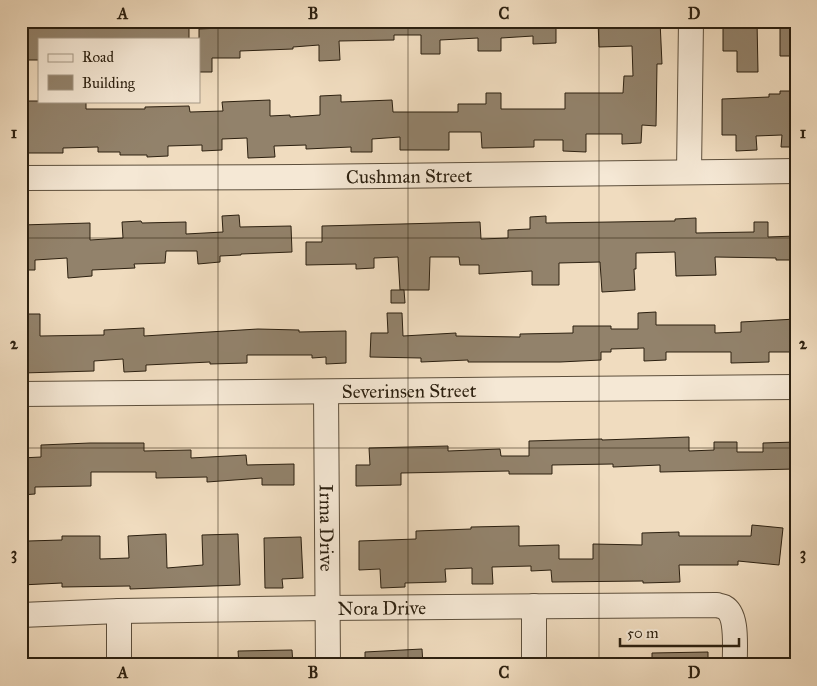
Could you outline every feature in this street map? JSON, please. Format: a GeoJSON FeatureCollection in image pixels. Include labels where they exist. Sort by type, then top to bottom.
{"type":"FeatureCollection","features":[{"type":"Feature","properties":{"kind":"street"},"geometry":{"type":"LineString","coordinates":[[689,172],[690,21]]}},
{"type":"Feature","properties":{"kind":"street","name":"Cushman Street"},"geometry":{"type":"LineString","coordinates":[[21,178],[298,177],[796,171]]}},
{"type":"Feature","properties":{"kind":"street","name":"Severinsen Street"},"geometry":{"type":"LineString","coordinates":[[21,394],[796,387]]}},
{"type":"Feature","properties":{"kind":"street","name":"Irma Drive"},"geometry":{"type":"LineString","coordinates":[[326,392],[328,665]]}},
{"type":"Feature","properties":{"kind":"street","name":"Nora Drive"},"geometry":{"type":"LineString","coordinates":[[21,615],[119,611],[327,608],[716,605],[724,607],[730,612],[734,622],[734,665]]}},
{"type":"Feature","properties":{"kind":"street"},"geometry":{"type":"LineString","coordinates":[[534,606],[534,665]]}},
{"type":"Feature","properties":{"kind":"street"},"geometry":{"type":"LineString","coordinates":[[119,611],[119,665]]}},
{"type":"Feature","properties":{"kind":"building"},"geometry":{"type":"Polygon","coordinates":[[[21,21],[81,21],[81,23],[189,21],[189,38],[38,38],[38,60],[21,60],[21,21]]]}},
{"type":"Feature","properties":{"kind":"building"},"geometry":{"type":"Polygon","coordinates":[[[221,21],[267,21],[268,26],[302,25],[302,21],[556,21],[556,43],[533,44],[533,36],[501,38],[501,51],[478,51],[478,38],[440,40],[440,54],[421,54],[421,35],[394,35],[394,40],[339,41],[340,60],[319,61],[319,45],[293,47],[293,49],[240,51],[240,58],[212,58],[212,72],[200,72],[199,29],[221,28],[221,21]]]}},
{"type":"Feature","properties":{"kind":"building"},"geometry":{"type":"Polygon","coordinates":[[[598,21],[660,21],[662,64],[657,64],[656,126],[642,125],[641,143],[622,144],[622,134],[586,134],[586,152],[563,151],[563,140],[534,140],[534,147],[482,148],[481,132],[449,132],[449,150],[400,150],[400,137],[372,139],[372,152],[351,152],[351,147],[306,149],[306,145],[274,146],[275,157],[248,158],[247,138],[222,139],[222,150],[202,151],[202,145],[168,146],[168,156],[120,155],[120,152],[98,152],[98,147],[63,148],[63,153],[21,153],[21,101],[86,102],[86,109],[145,109],[145,107],[189,106],[190,112],[223,111],[222,102],[270,100],[270,116],[290,115],[290,117],[320,115],[320,96],[341,95],[341,102],[392,100],[393,112],[458,112],[458,104],[486,104],[486,93],[501,93],[501,109],[565,109],[565,93],[623,93],[624,76],[633,76],[632,46],[599,47],[598,21]]]}},
{"type":"Feature","properties":{"kind":"building"},"geometry":{"type":"Polygon","coordinates":[[[737,21],[757,21],[758,72],[737,72],[737,51],[723,51],[723,23],[738,23],[737,21]]]}},
{"type":"Feature","properties":{"kind":"building"},"geometry":{"type":"Polygon","coordinates":[[[780,21],[796,21],[794,56],[780,56],[780,21]]]}},
{"type":"Feature","properties":{"kind":"building"},"geometry":{"type":"Polygon","coordinates":[[[780,91],[796,91],[796,147],[781,147],[782,135],[756,136],[757,150],[736,151],[736,135],[722,135],[722,99],[769,97],[769,94],[780,94],[780,91]]]}},
{"type":"Feature","properties":{"kind":"building"},"geometry":{"type":"Polygon","coordinates":[[[239,215],[240,227],[291,226],[292,252],[220,256],[220,262],[198,264],[197,251],[166,251],[165,263],[134,264],[135,268],[92,270],[92,276],[68,278],[67,258],[35,260],[35,270],[21,270],[21,225],[90,223],[90,240],[123,238],[122,222],[186,222],[186,234],[223,232],[222,216],[239,215]]]}},
{"type":"Feature","properties":{"kind":"building"},"geometry":{"type":"Polygon","coordinates":[[[546,216],[546,223],[675,221],[675,219],[696,218],[696,233],[754,232],[754,222],[768,222],[768,237],[796,236],[796,260],[715,257],[716,275],[676,276],[675,252],[636,253],[636,269],[634,269],[635,290],[602,292],[600,262],[559,263],[559,285],[532,285],[532,271],[479,274],[479,265],[460,265],[459,257],[430,257],[429,290],[400,290],[398,257],[374,258],[374,268],[356,269],[356,264],[306,265],[306,242],[322,242],[322,226],[480,222],[481,239],[508,238],[508,230],[530,229],[530,217],[546,216]]]}},
{"type":"Feature","properties":{"kind":"building"},"geometry":{"type":"Polygon","coordinates":[[[391,290],[404,290],[405,303],[391,303],[391,290]]]}},
{"type":"Feature","properties":{"kind":"building"},"geometry":{"type":"Polygon","coordinates":[[[656,312],[656,325],[715,325],[715,333],[741,332],[741,322],[796,319],[796,352],[769,352],[769,362],[731,363],[731,352],[666,352],[666,360],[644,361],[644,348],[611,349],[611,352],[601,352],[601,360],[560,362],[468,362],[468,360],[421,362],[421,358],[370,357],[371,333],[388,333],[387,313],[402,313],[403,336],[456,333],[456,336],[520,337],[520,334],[573,333],[573,326],[611,326],[611,329],[638,329],[638,313],[656,312]]]}},
{"type":"Feature","properties":{"kind":"building"},"geometry":{"type":"Polygon","coordinates":[[[22,314],[40,314],[40,336],[104,335],[104,330],[144,328],[144,336],[258,329],[299,330],[299,332],[346,331],[346,363],[326,364],[326,357],[312,358],[312,355],[247,355],[247,363],[210,364],[210,362],[146,365],[146,371],[124,372],[123,359],[94,361],[94,371],[22,373],[22,314]]]}},
{"type":"Feature","properties":{"kind":"building"},"geometry":{"type":"Polygon","coordinates":[[[689,437],[689,451],[714,450],[714,442],[737,442],[737,452],[763,452],[763,443],[796,442],[796,469],[660,472],[660,465],[613,467],[613,464],[552,465],[552,474],[509,474],[509,471],[401,473],[401,485],[356,486],[356,465],[370,465],[369,448],[448,446],[448,451],[500,449],[501,456],[529,456],[529,441],[689,437]]]}},
{"type":"Feature","properties":{"kind":"building"},"geometry":{"type":"Polygon","coordinates":[[[144,443],[144,451],[191,450],[191,458],[246,455],[247,465],[294,464],[294,485],[262,485],[262,478],[207,482],[207,477],[156,478],[156,472],[91,472],[91,486],[35,487],[35,494],[21,495],[21,458],[41,457],[41,445],[144,443]]]}},
{"type":"Feature","properties":{"kind":"building"},"geometry":{"type":"Polygon","coordinates":[[[752,525],[783,528],[779,565],[738,561],[738,565],[679,565],[680,582],[552,582],[551,570],[531,571],[531,566],[492,567],[493,584],[472,584],[472,568],[445,569],[446,582],[405,583],[405,587],[381,588],[380,569],[359,570],[359,541],[416,539],[416,531],[519,526],[519,546],[559,545],[559,559],[593,559],[593,544],[642,545],[642,533],[679,532],[679,536],[751,536],[752,525]]]}},
{"type":"Feature","properties":{"kind":"building"},"geometry":{"type":"Polygon","coordinates":[[[166,534],[167,568],[203,565],[202,535],[238,534],[240,585],[130,589],[130,586],[62,587],[62,583],[21,585],[21,552],[28,552],[28,541],[62,540],[62,536],[100,536],[100,559],[129,558],[128,536],[166,534]]]}},
{"type":"Feature","properties":{"kind":"building"},"geometry":{"type":"Polygon","coordinates":[[[301,537],[303,578],[282,579],[283,588],[265,588],[264,538],[301,537]]]}},
{"type":"Feature","properties":{"kind":"building"},"geometry":{"type":"Polygon","coordinates":[[[422,649],[423,665],[365,665],[365,652],[422,649]]]}},
{"type":"Feature","properties":{"kind":"building"},"geometry":{"type":"Polygon","coordinates":[[[292,650],[293,665],[239,665],[238,651],[292,650]]]}},
{"type":"Feature","properties":{"kind":"building"},"geometry":{"type":"Polygon","coordinates":[[[708,652],[708,665],[652,665],[652,653],[708,652]]]}}]}
